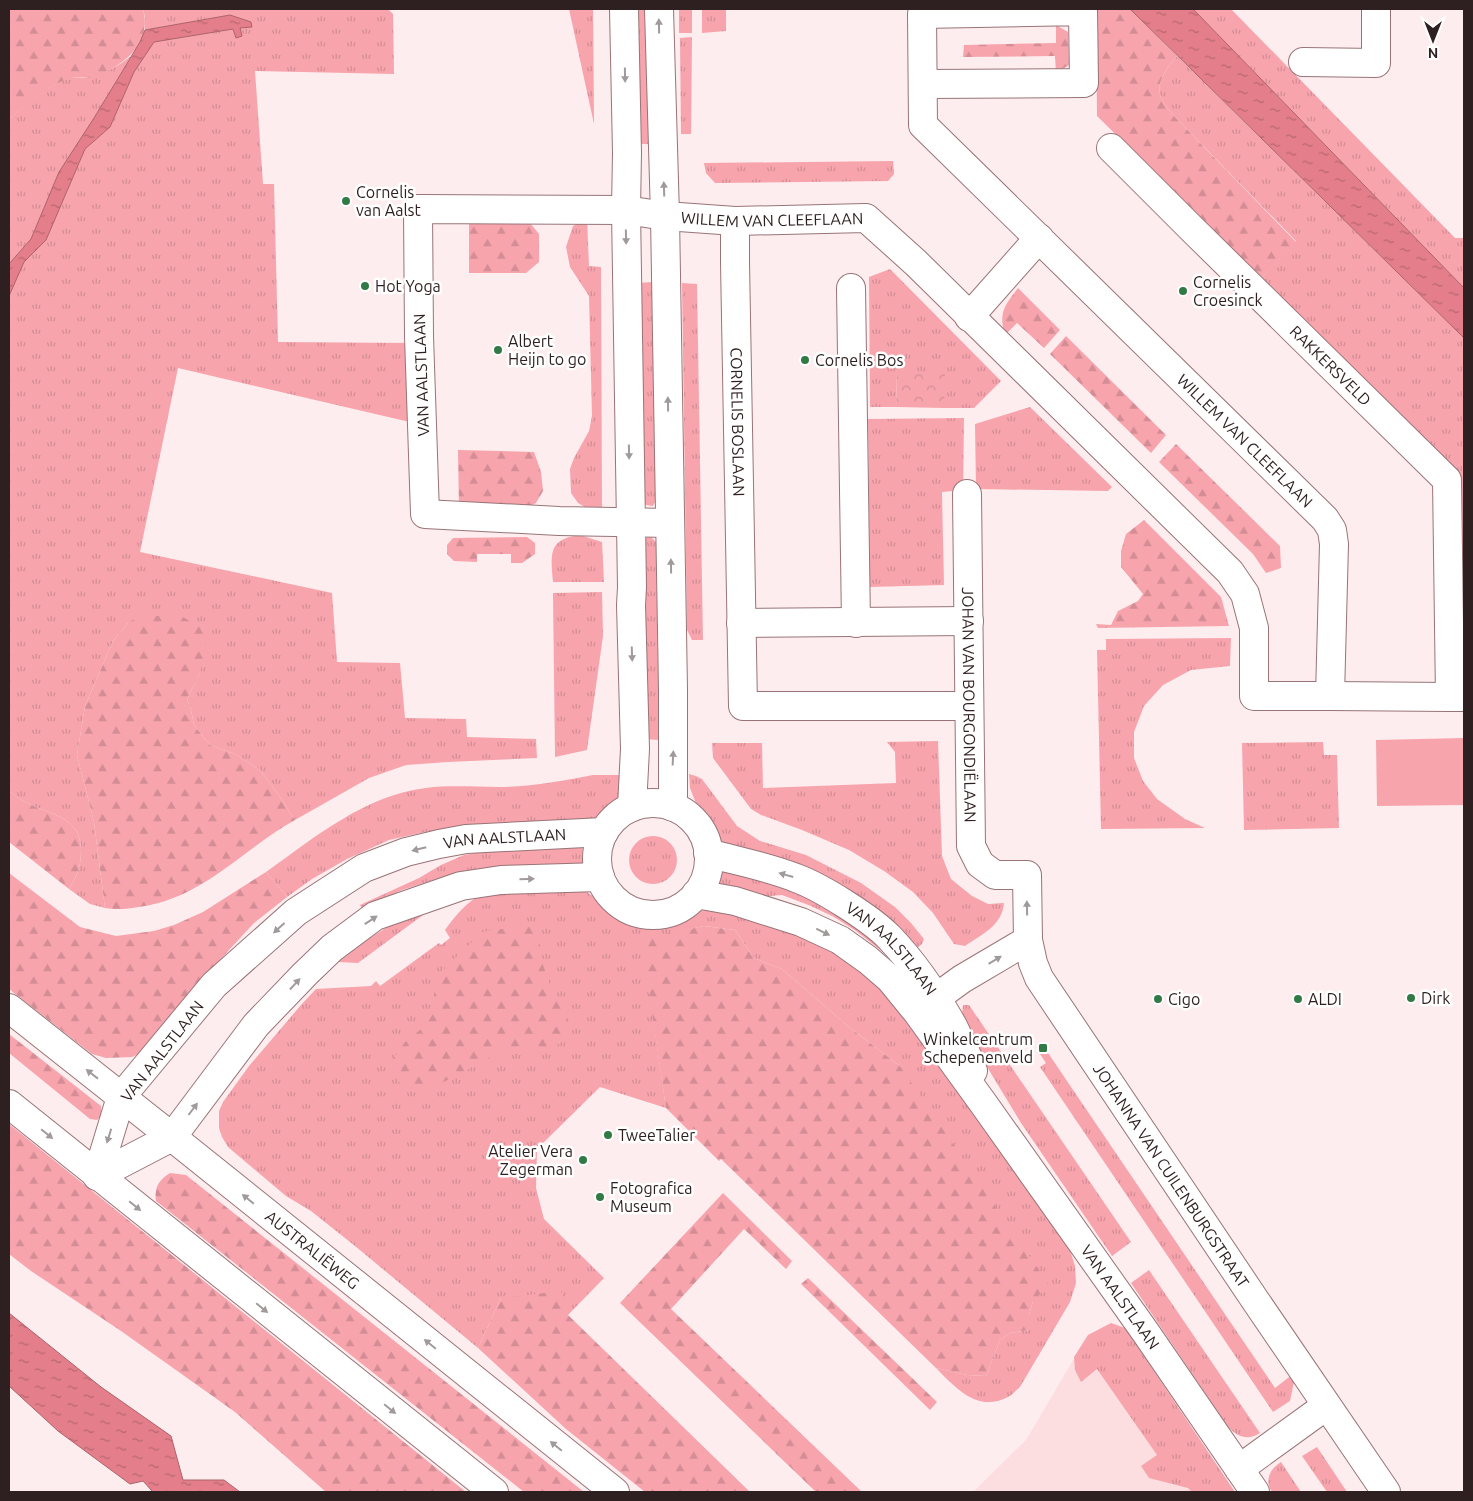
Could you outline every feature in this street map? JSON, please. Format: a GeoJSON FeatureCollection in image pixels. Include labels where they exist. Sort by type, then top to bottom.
{"type":"FeatureCollection","features":[{"type":"Feature","properties":{"kind":"street"},"geometry":{"type":"LineString","coordinates":[[624,9],[631,605],[635,749],[632,807]]}},
{"type":"Feature","properties":{"kind":"street"},"geometry":{"type":"LineString","coordinates":[[659,9],[665,216],[673,690],[673,807]]}},
{"type":"Feature","properties":{"kind":"street"},"geometry":{"type":"LineString","coordinates":[[1304,62],[1376,63],[1376,9]]}},
{"type":"Feature","properties":{"kind":"street","name":"WILLEM VAN CLEEFLAAN"},"geometry":{"type":"LineString","coordinates":[[923,84],[1084,83],[1083,11],[922,14],[923,125],[1324,519],[1332,530],[1334,544],[1330,696]]}},
{"type":"Feature","properties":{"kind":"street","name":"RAKKERSVELD"},"geometry":{"type":"LineString","coordinates":[[1111,148],[1447,480],[1457,627],[1457,697]]}},
{"type":"Feature","properties":{"kind":"street","name":"VAN AALSTLAAN"},"geometry":{"type":"LineString","coordinates":[[626,210],[550,208],[418,209],[425,514],[559,521],[670,523]]}},
{"type":"Feature","properties":{"kind":"street","name":"WILLEM VAN CLEEFLAAN"},"geometry":{"type":"LineString","coordinates":[[626,210],[665,216],[735,220],[866,218],[916,263],[1230,572],[1245,594],[1254,628],[1254,696],[1457,697]]}},
{"type":"Feature","properties":{"kind":"street","name":"CORNELIS BOSLAAN"},"geometry":{"type":"LineString","coordinates":[[735,220],[743,706],[969,706]]}},
{"type":"Feature","properties":{"kind":"street"},"geometry":{"type":"LineString","coordinates":[[969,317],[1039,238]]}},
{"type":"Feature","properties":{"kind":"street"},"geometry":{"type":"LineString","coordinates":[[851,288],[856,623]]}},
{"type":"Feature","properties":{"kind":"street","name":"JOHAN VAN BOURGONDIËLAAN"},"geometry":{"type":"LineString","coordinates":[[967,494],[971,846],[980,864],[995,875],[1027,875]]}},
{"type":"Feature","properties":{"kind":"street"},"geometry":{"type":"LineString","coordinates":[[742,624],[968,621]]}},
{"type":"Feature","properties":{"kind":"street"},"geometry":{"type":"LineString","coordinates":[[645,804],[659,804],[673,807],[686,814],[697,825],[705,838],[708,867],[704,882],[687,903],[676,910],[650,915],[637,912],[625,907],[614,899],[606,889],[597,866],[599,843],[611,822],[621,813],[632,807],[645,804]]}},
{"type":"Feature","properties":{"kind":"street","name":"VAN AALSTLAAN"},"geometry":{"type":"LineString","coordinates":[[97,1176],[121,1097],[214,985],[296,912],[364,868],[406,852],[466,839],[604,832]]}},
{"type":"Feature","properties":{"kind":"street","name":"VAN AALSTLAAN"},"geometry":{"type":"LineString","coordinates":[[708,853],[797,878],[829,894],[862,916],[888,936],[921,975],[927,1005]]}},
{"type":"Feature","properties":{"kind":"street","name":"JOHANNA VAN CUILENBURGSTRAAT"},"geometry":{"type":"LineString","coordinates":[[1027,875],[1028,940],[1033,963],[1039,978],[1326,1406],[1386,1492]]}},
{"type":"Feature","properties":{"kind":"street"},"geometry":{"type":"LineString","coordinates":[[97,1176],[172,1137],[256,1025],[304,974],[332,948],[375,916],[461,886],[501,880],[600,877]]}},
{"type":"Feature","properties":{"kind":"street","name":"VAN AALSTLAAN"},"geometry":{"type":"LineString","coordinates":[[696,894],[735,901],[778,913],[840,940],[927,1005],[968,1056],[983,1104],[1146,1333],[1255,1492]]}},
{"type":"Feature","properties":{"kind":"street"},"geometry":{"type":"LineString","coordinates":[[927,1005],[962,979],[1028,940]]}},
{"type":"Feature","properties":{"kind":"street","name":"AUSTRALIËWEG"},"geometry":{"type":"LineString","coordinates":[[9,1008],[614,1492]]}},
{"type":"Feature","properties":{"kind":"street"},"geometry":{"type":"LineString","coordinates":[[9,1104],[494,1492]]}},
{"type":"Feature","properties":{"kind":"street"},"geometry":{"type":"LineString","coordinates":[[1238,1468],[1326,1406]]}},
{"type":"Feature","properties":{"kind":"shaded area"},"geometry":{"type":"Polygon","coordinates":[[[1088,1335],[1196,1492],[973,1492],[1026,1440],[1088,1335]]]}},
{"type":"Feature","properties":{"kind":"green space"},"geometry":{"type":"Polygon","coordinates":[[[9,9],[143,9],[144,29],[138,46],[118,65],[95,77],[71,78],[53,86],[37,96],[9,120],[9,9]]]}},
{"type":"Feature","properties":{"kind":"green space"},"geometry":{"type":"Polygon","coordinates":[[[143,9],[388,9],[393,14],[394,74],[255,71],[263,184],[274,184],[278,342],[410,343],[414,423],[178,368],[140,552],[332,593],[337,662],[400,663],[405,718],[466,719],[467,737],[536,739],[537,758],[406,765],[369,778],[295,820],[260,770],[237,755],[210,745],[194,725],[187,699],[200,673],[128,623],[113,641],[85,706],[77,755],[94,822],[105,908],[90,904],[69,889],[80,865],[81,849],[75,829],[61,818],[25,802],[9,791],[9,296],[24,262],[46,240],[85,149],[110,127],[134,72],[154,42],[233,29],[236,38],[240,28],[252,27],[251,22],[230,15],[145,30],[143,9]]]}},
{"type":"Feature","properties":{"kind":"green space"},"geometry":{"type":"Polygon","coordinates":[[[569,9],[593,9],[594,124],[569,9]]]}},
{"type":"Feature","properties":{"kind":"green space"},"geometry":{"type":"Polygon","coordinates":[[[634,9],[649,9],[651,144],[635,144],[634,9]]]}},
{"type":"Feature","properties":{"kind":"green space"},"geometry":{"type":"Polygon","coordinates":[[[679,9],[692,9],[692,33],[679,33],[679,9]]]}},
{"type":"Feature","properties":{"kind":"green space"},"geometry":{"type":"Polygon","coordinates":[[[702,9],[726,9],[726,31],[702,33],[702,9]]]}},
{"type":"Feature","properties":{"kind":"green space"},"geometry":{"type":"Polygon","coordinates":[[[1096,9],[1130,9],[1177,56],[1166,71],[1161,82],[1160,94],[1163,102],[1175,117],[1296,242],[1261,278],[1097,116],[1096,9]]]}},
{"type":"Feature","properties":{"kind":"green space"},"geometry":{"type":"Polygon","coordinates":[[[1193,9],[1231,9],[1455,238],[1464,238],[1464,288],[1193,9]]]}},
{"type":"Feature","properties":{"kind":"green space"},"geometry":{"type":"Polygon","coordinates":[[[1056,25],[1068,32],[1069,65],[1056,73],[1055,56],[963,57],[964,45],[1056,43],[1056,25]]]}},
{"type":"Feature","properties":{"kind":"green space"},"geometry":{"type":"Polygon","coordinates":[[[692,37],[691,134],[681,134],[680,38],[692,37]]]}},
{"type":"Feature","properties":{"kind":"green space"},"geometry":{"type":"Polygon","coordinates":[[[131,56],[59,172],[31,239],[9,264],[9,120],[29,102],[55,84],[70,78],[87,78],[101,73],[117,66],[131,56]]]}},
{"type":"Feature","properties":{"kind":"green space"},"geometry":{"type":"Polygon","coordinates":[[[1177,56],[1464,338],[1464,584],[1462,584],[1462,490],[1456,472],[1261,278],[1296,241],[1175,117],[1163,102],[1160,94],[1161,82],[1166,71],[1177,56]]]}},
{"type":"Feature","properties":{"kind":"green space"},"geometry":{"type":"Polygon","coordinates":[[[893,161],[894,174],[888,181],[715,183],[706,173],[704,163],[893,161]]]}},
{"type":"Feature","properties":{"kind":"green space"},"geometry":{"type":"Polygon","coordinates":[[[469,218],[526,218],[539,234],[539,262],[526,273],[469,273],[469,218]]]}},
{"type":"Feature","properties":{"kind":"green space"},"geometry":{"type":"Polygon","coordinates":[[[587,218],[589,266],[601,267],[602,510],[590,510],[578,503],[571,493],[570,469],[589,431],[592,416],[589,296],[570,267],[566,247],[573,226],[587,218]]]}},
{"type":"Feature","properties":{"kind":"green space"},"geometry":{"type":"Polygon","coordinates":[[[890,269],[1001,381],[974,408],[944,408],[944,372],[897,372],[896,407],[870,407],[869,277],[890,269]]]}},
{"type":"Feature","properties":{"kind":"green space"},"geometry":{"type":"Polygon","coordinates":[[[652,282],[656,500],[653,506],[646,505],[641,499],[639,283],[652,282]]]}},
{"type":"Feature","properties":{"kind":"green space"},"geometry":{"type":"Polygon","coordinates":[[[682,283],[697,284],[703,640],[692,640],[687,630],[682,283]]]}},
{"type":"Feature","properties":{"kind":"green space"},"geometry":{"type":"Polygon","coordinates":[[[1018,288],[1060,330],[1044,348],[1017,323],[1005,335],[1002,321],[1004,310],[1009,299],[1018,288]]]}},
{"type":"Feature","properties":{"kind":"green space"},"geometry":{"type":"Polygon","coordinates":[[[1066,336],[1166,435],[1151,453],[1050,354],[1066,336]]]}},
{"type":"Feature","properties":{"kind":"green space"},"geometry":{"type":"Polygon","coordinates":[[[897,371],[945,372],[944,408],[896,407],[897,371]]]}},
{"type":"Feature","properties":{"kind":"green space"},"geometry":{"type":"Polygon","coordinates":[[[1030,407],[1112,487],[1108,491],[976,489],[975,424],[1030,407]]]}},
{"type":"Feature","properties":{"kind":"green space"},"geometry":{"type":"Polygon","coordinates":[[[964,418],[963,490],[942,492],[944,585],[870,587],[868,419],[964,418]]]}},
{"type":"Feature","properties":{"kind":"green space"},"geometry":{"type":"Polygon","coordinates":[[[1176,444],[1280,546],[1281,568],[1266,573],[1253,554],[1159,462],[1176,444]]]}},
{"type":"Feature","properties":{"kind":"green space"},"geometry":{"type":"Polygon","coordinates":[[[458,450],[534,452],[541,472],[543,491],[536,503],[520,511],[459,509],[458,450]]]}},
{"type":"Feature","properties":{"kind":"green space"},"geometry":{"type":"Polygon","coordinates":[[[1144,520],[1221,597],[1229,626],[1098,628],[1096,624],[1111,625],[1118,611],[1138,601],[1143,594],[1121,567],[1121,551],[1126,534],[1144,520]]]}},
{"type":"Feature","properties":{"kind":"green space"},"geometry":{"type":"Polygon","coordinates":[[[580,535],[602,542],[604,582],[553,582],[553,550],[562,540],[580,535]]]}},
{"type":"Feature","properties":{"kind":"green space"},"geometry":{"type":"Polygon","coordinates":[[[527,537],[535,543],[535,554],[522,563],[511,563],[511,554],[477,554],[477,562],[454,561],[447,554],[447,545],[453,538],[527,537]]]}},
{"type":"Feature","properties":{"kind":"green space"},"geometry":{"type":"Polygon","coordinates":[[[651,537],[656,542],[659,740],[644,739],[642,541],[645,538],[651,537]]]}},
{"type":"Feature","properties":{"kind":"green space"},"geometry":{"type":"Polygon","coordinates":[[[602,592],[603,636],[587,750],[555,757],[553,593],[602,592]]]}},
{"type":"Feature","properties":{"kind":"green space"},"geometry":{"type":"Polygon","coordinates":[[[139,616],[181,616],[202,628],[206,648],[200,673],[187,699],[194,725],[210,745],[237,755],[260,770],[295,820],[203,883],[183,894],[162,902],[139,907],[109,909],[105,908],[94,822],[77,755],[85,706],[113,641],[128,623],[139,616]]]}},
{"type":"Feature","properties":{"kind":"green space"},"geometry":{"type":"Polygon","coordinates":[[[1231,638],[1230,666],[1191,670],[1163,685],[1144,706],[1134,732],[1134,758],[1143,781],[1157,799],[1185,819],[1205,828],[1101,829],[1097,650],[1106,650],[1106,639],[1231,638]]]}},
{"type":"Feature","properties":{"kind":"green space"},"geometry":{"type":"Polygon","coordinates":[[[1464,738],[1464,805],[1377,806],[1376,740],[1464,738]]]}},
{"type":"Feature","properties":{"kind":"green space"},"geometry":{"type":"Polygon","coordinates":[[[938,741],[942,856],[951,879],[972,896],[988,904],[1004,903],[995,924],[965,946],[954,944],[933,913],[913,892],[884,871],[849,850],[761,815],[751,809],[713,758],[712,743],[762,743],[763,788],[896,783],[895,752],[887,742],[938,741]]]}},
{"type":"Feature","properties":{"kind":"green space"},"geometry":{"type":"Polygon","coordinates":[[[1323,742],[1324,755],[1337,755],[1339,828],[1244,830],[1242,743],[1323,742]]]}},
{"type":"Feature","properties":{"kind":"green space"},"geometry":{"type":"Polygon","coordinates":[[[689,774],[702,779],[737,826],[760,841],[806,855],[861,883],[895,907],[924,939],[922,944],[917,948],[736,852],[720,840],[697,806],[690,788],[689,774]]]}},
{"type":"Feature","properties":{"kind":"green space"},"geometry":{"type":"Polygon","coordinates":[[[593,775],[626,775],[622,790],[612,807],[592,820],[461,828],[425,832],[389,840],[347,859],[312,879],[287,897],[266,872],[341,820],[382,799],[404,792],[444,787],[522,786],[593,775]]]}},
{"type":"Feature","properties":{"kind":"green space"},"geometry":{"type":"Polygon","coordinates":[[[9,791],[25,802],[61,818],[75,829],[81,849],[80,865],[69,889],[9,842],[9,791]]]}},
{"type":"Feature","properties":{"kind":"green space"},"geometry":{"type":"Polygon","coordinates":[[[648,836],[658,836],[667,840],[673,846],[676,851],[676,869],[667,880],[658,884],[648,884],[639,880],[633,874],[629,865],[629,855],[633,846],[639,840],[648,836]]]}},
{"type":"Feature","properties":{"kind":"green space"},"geometry":{"type":"Polygon","coordinates":[[[583,845],[583,869],[466,873],[446,876],[402,890],[362,909],[360,905],[464,855],[493,850],[583,845]]]}},
{"type":"Feature","properties":{"kind":"green space"},"geometry":{"type":"Polygon","coordinates":[[[722,867],[786,886],[859,926],[888,956],[856,931],[834,917],[811,906],[782,895],[759,897],[718,885],[722,867]]]}},
{"type":"Feature","properties":{"kind":"green space"},"geometry":{"type":"Polygon","coordinates":[[[266,872],[287,897],[254,923],[217,963],[147,1051],[132,1057],[106,1058],[92,1054],[9,989],[9,873],[80,927],[116,936],[154,931],[174,925],[203,912],[266,872]]]}},
{"type":"Feature","properties":{"kind":"green space"},"geometry":{"type":"Polygon","coordinates":[[[574,887],[587,892],[620,917],[639,924],[654,926],[677,923],[700,911],[713,909],[751,914],[852,959],[919,1027],[1070,1250],[1075,1266],[1076,1283],[1070,1302],[1020,1387],[1008,1397],[997,1401],[986,1402],[977,1400],[959,1390],[936,1368],[967,1375],[986,1376],[1000,1340],[1010,1333],[1029,1330],[1029,1315],[1033,1301],[900,1066],[849,1027],[782,969],[754,958],[735,930],[704,926],[642,940],[666,1108],[600,1087],[537,1149],[536,1188],[544,1219],[604,1278],[568,1315],[501,1298],[478,1348],[355,1246],[311,1211],[286,1196],[228,1147],[219,1128],[219,1111],[223,1102],[249,1066],[316,989],[371,986],[376,981],[380,986],[439,943],[441,945],[450,938],[445,930],[451,922],[470,902],[483,895],[522,888],[574,887]]]}},
{"type":"Feature","properties":{"kind":"green space"},"geometry":{"type":"Polygon","coordinates":[[[421,911],[423,915],[358,963],[338,962],[360,944],[389,926],[421,911]]]}},
{"type":"Feature","properties":{"kind":"green space"},"geometry":{"type":"Polygon","coordinates":[[[522,926],[535,927],[543,965],[554,997],[567,1015],[570,1028],[566,1039],[554,1047],[532,1050],[504,1050],[436,1086],[419,1090],[404,1088],[395,1077],[393,1059],[405,1042],[425,1026],[433,1014],[435,978],[482,932],[522,926]]]}},
{"type":"Feature","properties":{"kind":"green space"},"geometry":{"type":"Polygon","coordinates":[[[704,926],[735,930],[754,958],[782,969],[849,1027],[900,1066],[1049,1285],[1033,1301],[1029,1315],[1029,1330],[1010,1333],[1000,1340],[986,1376],[967,1375],[936,1368],[666,1108],[641,939],[704,926]]]}},
{"type":"Feature","properties":{"kind":"green space"},"geometry":{"type":"Polygon","coordinates":[[[963,1005],[969,1005],[1131,1242],[1112,1256],[1021,1123],[961,1024],[963,1005]]]}},
{"type":"Feature","properties":{"kind":"green space"},"geometry":{"type":"Polygon","coordinates":[[[9,1034],[101,1106],[102,1115],[97,1120],[90,1119],[9,1053],[9,1034]]]}},
{"type":"Feature","properties":{"kind":"green space"},"geometry":{"type":"Polygon","coordinates":[[[1044,1047],[1275,1388],[1293,1374],[1295,1377],[1290,1401],[1273,1412],[1040,1067],[1046,1063],[1038,1051],[1044,1047]]]}},
{"type":"Feature","properties":{"kind":"green space"},"geometry":{"type":"Polygon","coordinates":[[[9,1124],[466,1492],[326,1492],[235,1412],[9,1254],[9,1124]]]}},
{"type":"Feature","properties":{"kind":"green space"},"geometry":{"type":"Polygon","coordinates":[[[170,1173],[186,1175],[584,1492],[524,1492],[156,1201],[158,1184],[170,1173]]]}},
{"type":"Feature","properties":{"kind":"green space"},"geometry":{"type":"Polygon","coordinates":[[[723,1193],[792,1261],[786,1269],[744,1229],[671,1309],[862,1492],[816,1492],[620,1303],[723,1193]]]}},
{"type":"Feature","properties":{"kind":"green space"},"geometry":{"type":"Polygon","coordinates":[[[1149,1270],[1260,1433],[1251,1437],[1243,1437],[1228,1427],[1131,1283],[1149,1270]]]}},
{"type":"Feature","properties":{"kind":"green space"},"geometry":{"type":"Polygon","coordinates":[[[808,1278],[937,1402],[930,1410],[801,1284],[808,1278]]]}},
{"type":"Feature","properties":{"kind":"green space"},"geometry":{"type":"Polygon","coordinates":[[[561,1291],[568,1315],[750,1492],[645,1492],[566,1429],[478,1348],[501,1298],[561,1291]]]}},
{"type":"Feature","properties":{"kind":"green space"},"geometry":{"type":"Polygon","coordinates":[[[1111,1323],[1125,1328],[1235,1492],[1192,1492],[1188,1488],[1149,1478],[1141,1466],[1157,1455],[1097,1369],[1081,1382],[1075,1370],[1074,1357],[1088,1335],[1111,1323]]]}},
{"type":"Feature","properties":{"kind":"green space"},"geometry":{"type":"Polygon","coordinates":[[[1317,1447],[1347,1492],[1327,1492],[1302,1456],[1317,1447]]]}},
{"type":"Feature","properties":{"kind":"green space"},"geometry":{"type":"Polygon","coordinates":[[[1281,1462],[1301,1492],[1272,1492],[1268,1483],[1269,1475],[1281,1462]]]}},
{"type":"Feature","properties":{"kind":"water"},"geometry":{"type":"Polygon","coordinates":[[[1130,9],[1193,9],[1464,288],[1464,338],[1130,9]]]}},
{"type":"Feature","properties":{"kind":"water"},"geometry":{"type":"Polygon","coordinates":[[[230,15],[251,22],[252,27],[240,28],[242,36],[236,38],[233,29],[154,42],[134,72],[110,127],[85,149],[46,240],[24,262],[9,296],[9,264],[31,239],[59,172],[94,118],[140,42],[145,30],[230,15]]]}},
{"type":"Feature","properties":{"kind":"water"},"geometry":{"type":"Polygon","coordinates":[[[9,1313],[101,1387],[171,1436],[183,1480],[224,1480],[240,1492],[153,1492],[143,1481],[130,1484],[58,1431],[9,1386],[9,1313]]]}},
{"type":"Feature","properties":{"kind":"place","name":"Cornelis van Aalst"},"geometry":{"type":"Point","coordinates":[346,201]}},
{"type":"Feature","properties":{"kind":"place","name":"Hot Yoga"},"geometry":{"type":"Point","coordinates":[365,286]}},
{"type":"Feature","properties":{"kind":"place","name":"Cornelis Croesinck"},"geometry":{"type":"Point","coordinates":[1183,291]}},
{"type":"Feature","properties":{"kind":"place","name":"Albert Heijn to go"},"geometry":{"type":"Point","coordinates":[498,350]}},
{"type":"Feature","properties":{"kind":"place","name":"Cornelis Bos"},"geometry":{"type":"Point","coordinates":[805,360]}},
{"type":"Feature","properties":{"kind":"place","name":"Dirk"},"geometry":{"type":"Point","coordinates":[1411,998]}},
{"type":"Feature","properties":{"kind":"place","name":"Cigo"},"geometry":{"type":"Point","coordinates":[1158,999]}},
{"type":"Feature","properties":{"kind":"place","name":"ALDI"},"geometry":{"type":"Point","coordinates":[1298,999]}},
{"type":"Feature","properties":{"kind":"place","name":"Winkelcentrum Schepenenveld"},"geometry":{"type":"Point","coordinates":[1043,1048]}},
{"type":"Feature","properties":{"kind":"place","name":"TweeTalier"},"geometry":{"type":"Point","coordinates":[608,1135]}},
{"type":"Feature","properties":{"kind":"place","name":"Atelier Vera Zegerman"},"geometry":{"type":"Point","coordinates":[583,1160]}},
{"type":"Feature","properties":{"kind":"place","name":"Fotografica Museum"},"geometry":{"type":"Point","coordinates":[600,1197]}}]}
